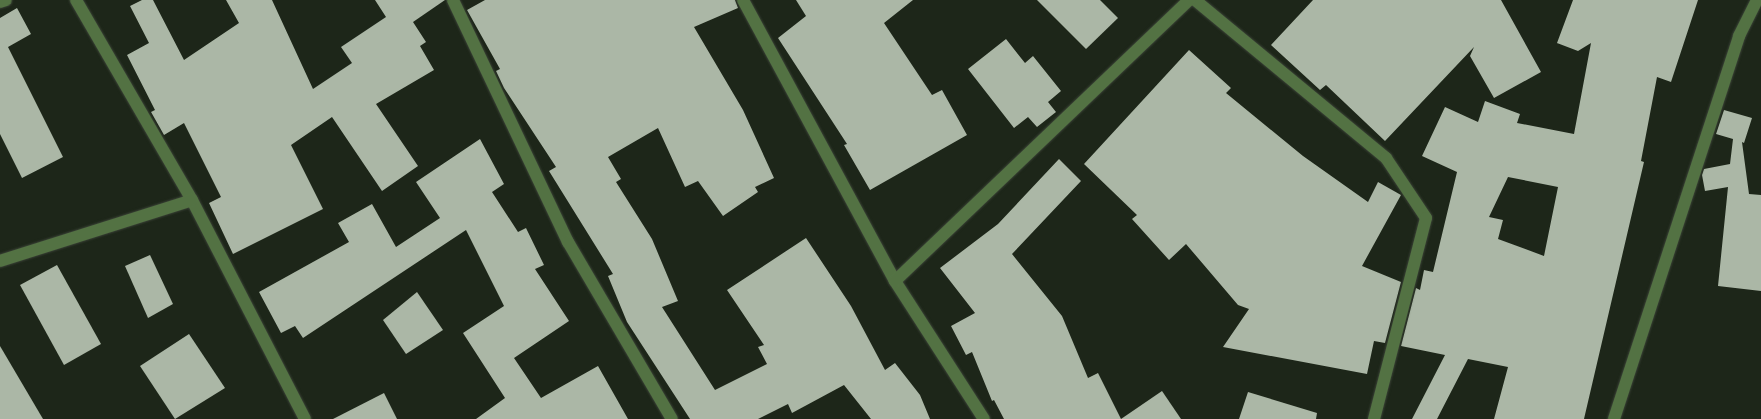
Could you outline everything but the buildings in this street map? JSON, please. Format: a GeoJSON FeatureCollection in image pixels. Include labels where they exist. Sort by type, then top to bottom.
{"type":"FeatureCollection","features":[{"type":"Feature","properties":{"kind":"street"},"geometry":{"type":"LineString","coordinates":[[0,2],[6,0]]}},
{"type":"Feature","properties":{"kind":"street"},"geometry":{"type":"LineString","coordinates":[[76,0],[192,200],[304,419]]}},
{"type":"Feature","properties":{"kind":"street"},"geometry":{"type":"LineString","coordinates":[[453,0],[568,242],[672,419]]}},
{"type":"Feature","properties":{"kind":"street"},"geometry":{"type":"LineString","coordinates":[[743,0],[895,281],[984,419]]}},
{"type":"Feature","properties":{"kind":"street"},"geometry":{"type":"LineString","coordinates":[[895,281],[1189,0]]}},
{"type":"Feature","properties":{"kind":"street"},"geometry":{"type":"LineString","coordinates":[[1195,0],[1386,158],[1426,218],[1374,419]]}},
{"type":"Feature","properties":{"kind":"street"},"geometry":{"type":"LineString","coordinates":[[1614,419],[1739,36],[1757,0]]}},
{"type":"Feature","properties":{"kind":"street"},"geometry":{"type":"LineString","coordinates":[[0,261],[192,200]]}}]}
